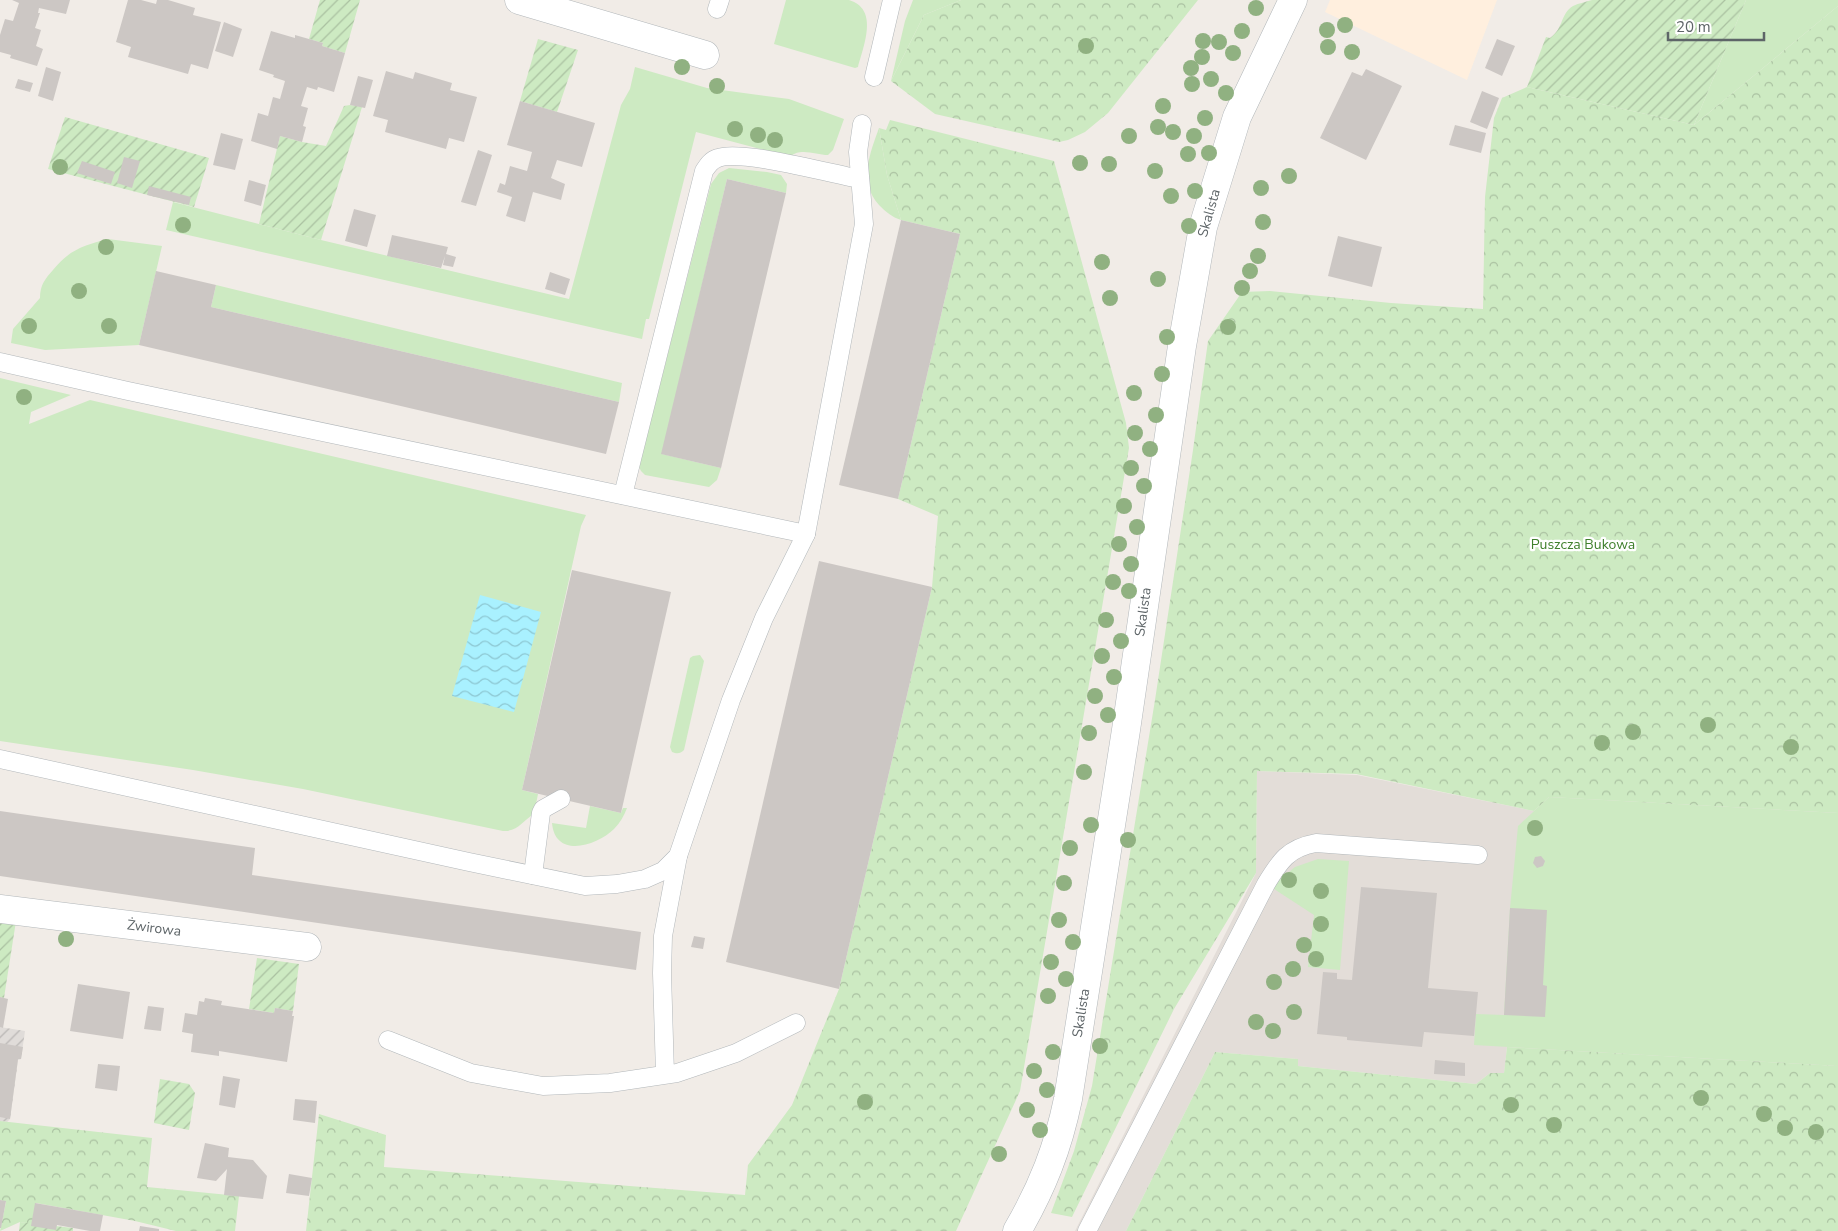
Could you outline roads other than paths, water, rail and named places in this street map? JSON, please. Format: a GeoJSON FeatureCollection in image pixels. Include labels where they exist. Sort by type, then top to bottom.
{"type":"FeatureCollection","features":[{"type":"Feature","properties":{"kind":"street"},"geometry":{"type":"LineString","coordinates":[[519,0],[705,55]]}},
{"type":"Feature","properties":{"kind":"street","name":"Skalista"},"geometry":{"type":"LineString","coordinates":[[1017,1231],[1030,1209],[1049,1167],[1062,1131],[1068,1099],[1126,730],[1182,346],[1203,227],[1237,117],[1293,0]]}},
{"type":"Feature","properties":{"kind":"street","name":"Żwirowa"},"geometry":{"type":"LineString","coordinates":[[0,909],[307,947]]}},
{"type":"Feature","properties":{"kind":"lane"},"geometry":{"type":"LineString","coordinates":[[874,77],[892,0]]}},
{"type":"Feature","properties":{"kind":"lane"},"geometry":{"type":"LineString","coordinates":[[665,1074],[662,973],[663,936],[678,856],[739,682],[764,618],[806,534],[864,224],[858,152],[862,124]]}},
{"type":"Feature","properties":{"kind":"lane"},"geometry":{"type":"LineString","coordinates":[[623,495],[704,171],[709,164],[716,158],[725,156],[748,156],[860,179]]}},
{"type":"Feature","properties":{"kind":"lane"},"geometry":{"type":"LineString","coordinates":[[0,362],[137,393],[806,534]]}},
{"type":"Feature","properties":{"kind":"lane"},"geometry":{"type":"LineString","coordinates":[[0,759],[586,886],[617,884],[645,879],[663,871],[678,856]]}},
{"type":"Feature","properties":{"kind":"lane"},"geometry":{"type":"LineString","coordinates":[[533,875],[541,813],[543,809],[561,799]]}},
{"type":"Feature","properties":{"kind":"lane"},"geometry":{"type":"LineString","coordinates":[[1087,1231],[1266,884],[1280,862],[1299,847],[1316,843],[1478,855]]}},
{"type":"Feature","properties":{"kind":"lane"},"geometry":{"type":"LineString","coordinates":[[388,1040],[471,1073],[543,1086],[610,1083],[677,1072],[736,1053],[796,1023]]}},
{"type":"Feature","properties":{"kind":"water"},"geometry":{"type":"Polygon","coordinates":[[[480,595],[541,612],[514,712],[452,696],[480,595]]]}},
{"type":"Feature","properties":{"kind":"park label","name":"Puszcza Bukowa"},"geometry":{"type":"Point","coordinates":[1583,544]}}]}
